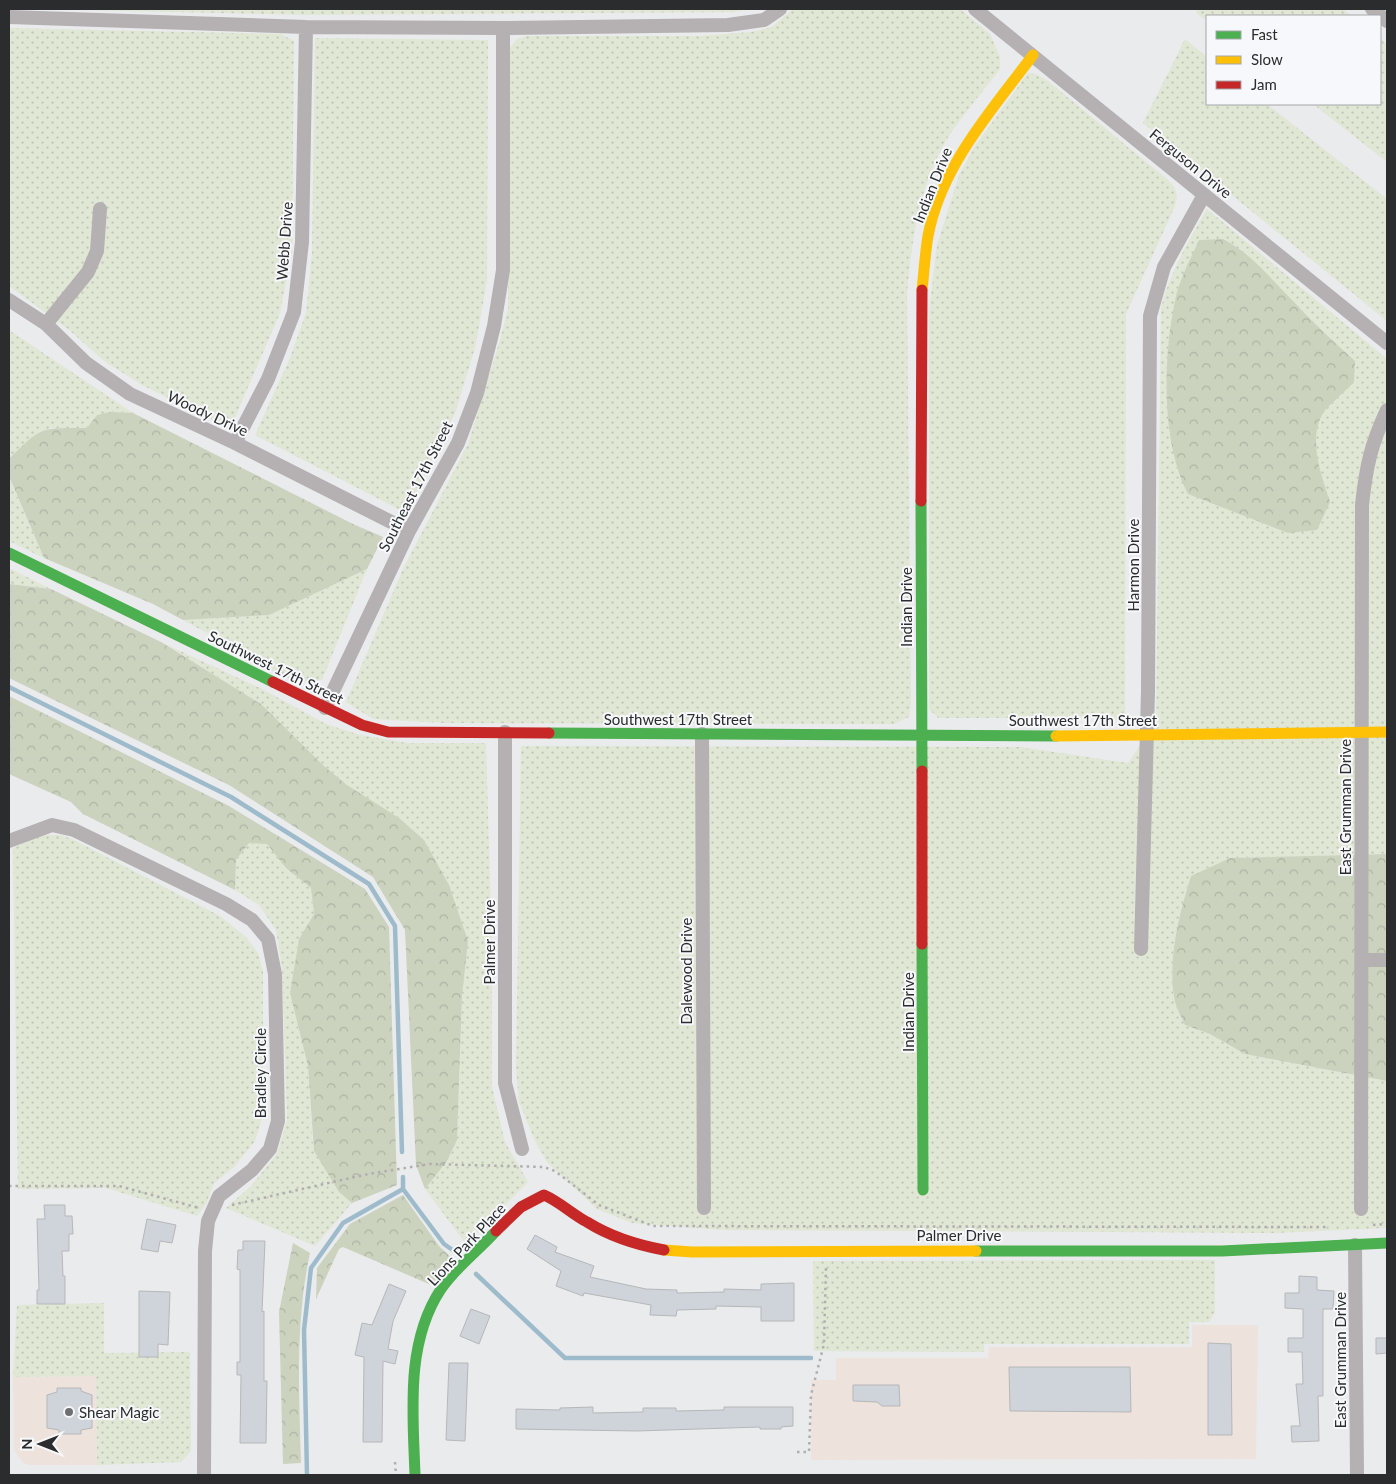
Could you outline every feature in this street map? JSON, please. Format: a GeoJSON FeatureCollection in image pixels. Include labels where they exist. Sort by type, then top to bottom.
{"type":"FeatureCollection","features":[{"type":"Feature","properties":{"kind":"street"},"geometry":{"type":"LineString","coordinates":[[9,17],[306,27],[503,28],[728,25],[764,20],[780,9]]}},
{"type":"Feature","properties":{"kind":"street","name":"Ferguson Drive"},"geometry":{"type":"LineString","coordinates":[[974,9],[1387,343]]}},
{"type":"Feature","properties":{"kind":"street","name":"Webb Drive"},"geometry":{"type":"LineString","coordinates":[[235,444],[268,379],[294,312],[302,242],[306,27]]}},
{"type":"Feature","properties":{"kind":"street","name":"Southeast 17th Street"},"geometry":{"type":"LineString","coordinates":[[325,708],[409,531],[458,444],[477,393],[494,326],[503,270],[503,28]]}},
{"type":"Feature","properties":{"kind":"street","name":"Indian Drive"},"geometry":{"type":"LineString","coordinates":[[923,1190],[922,294],[928,235],[944,188],[962,151],[1033,55]]}},
{"type":"Feature","properties":{"kind":"street","name":"Harmon Drive"},"geometry":{"type":"LineString","coordinates":[[1141,948],[1146,736],[1150,316],[1164,267],[1204,195]]}},
{"type":"Feature","properties":{"kind":"street"},"geometry":{"type":"LineString","coordinates":[[46,324],[88,272],[97,251],[100,209]]}},
{"type":"Feature","properties":{"kind":"street","name":"Woody Drive"},"geometry":{"type":"LineString","coordinates":[[9,300],[46,324],[86,363],[130,394],[409,531]]}},
{"type":"Feature","properties":{"kind":"street","name":"East Grumman Drive"},"geometry":{"type":"LineString","coordinates":[[1361,1209],[1362,505],[1366,466],[1373,442],[1387,410]]}},
{"type":"Feature","properties":{"kind":"street","name":"Southwest 17th Street"},"geometry":{"type":"LineString","coordinates":[[9,553],[325,708],[362,725],[388,732],[1146,736],[1387,732]]}},
{"type":"Feature","properties":{"kind":"street","name":"Palmer Drive"},"geometry":{"type":"LineString","coordinates":[[505,732],[505,1083],[522,1149]]}},
{"type":"Feature","properties":{"kind":"street","name":"Dalewood Drive"},"geometry":{"type":"LineString","coordinates":[[702,734],[704,1208]]}},
{"type":"Feature","properties":{"kind":"street","name":"Bradley Circle"},"geometry":{"type":"LineString","coordinates":[[9,841],[52,825],[74,830],[226,904],[252,920],[268,939],[274,974],[278,1121],[270,1149],[252,1170],[219,1196],[208,1221],[205,1251],[204,1475]]}},
{"type":"Feature","properties":{"kind":"street"},"geometry":{"type":"LineString","coordinates":[[1362,960],[1387,960]]}},
{"type":"Feature","properties":{"kind":"street","name":"Palmer Drive"},"geometry":{"type":"LineString","coordinates":[[544,1195],[554,1199],[585,1221],[623,1240],[657,1250],[692,1252],[1222,1251],[1387,1243]]}},
{"type":"Feature","properties":{"kind":"street","name":"Lions Park Place"},"geometry":{"type":"LineString","coordinates":[[415,1475],[415,1358],[425,1324],[437,1296],[451,1278],[525,1202],[544,1195]]}},
{"type":"Feature","properties":{"kind":"street","name":"East Grumman Drive"},"geometry":{"type":"LineString","coordinates":[[1356,1245],[1357,1475]]}},
{"type":"Feature","properties":{"kind":"path"},"geometry":{"type":"LineString","coordinates":[[797,1452],[809,1452],[812,1395],[822,1356],[826,1266]]}},
{"type":"Feature","properties":{"kind":"path"},"geometry":{"type":"LineString","coordinates":[[395,1462],[396,1475]]}},
{"type":"Feature","properties":{"kind":"shaded area"},"geometry":{"type":"Polygon","coordinates":[[[1192,1325],[1258,1325],[1256,1459],[811,1460],[811,1380],[836,1380],[836,1358],[988,1358],[989,1347],[1192,1347],[1192,1325]]]}},
{"type":"Feature","properties":{"kind":"shaded area"},"geometry":{"type":"Polygon","coordinates":[[[97,1376],[97,1465],[30,1465],[23,1463],[14,1450],[13,1377],[97,1376]]]}},
{"type":"Feature","properties":{"kind":"green space"},"geometry":{"type":"Polygon","coordinates":[[[35,9],[753,9],[731,12],[308,15],[35,9]]]}},
{"type":"Feature","properties":{"kind":"green space"},"geometry":{"type":"Polygon","coordinates":[[[793,9],[960,9],[990,34],[1000,57],[1000,69],[955,127],[934,164],[917,219],[911,257],[907,295],[911,703],[909,717],[894,724],[443,723],[373,719],[346,702],[403,569],[468,444],[508,309],[510,48],[517,39],[527,36],[701,36],[751,32],[772,27],[793,9]]]}},
{"type":"Feature","properties":{"kind":"green space"},"geometry":{"type":"Polygon","coordinates":[[[1198,9],[1343,9],[1351,15],[1206,15],[1206,20],[1196,13],[1198,9]]]}},
{"type":"Feature","properties":{"kind":"green space"},"geometry":{"type":"Polygon","coordinates":[[[9,28],[281,34],[294,41],[292,251],[280,313],[230,429],[142,385],[104,361],[68,329],[9,286],[9,28]]]}},
{"type":"Feature","properties":{"kind":"green space"},"geometry":{"type":"Polygon","coordinates":[[[315,38],[488,40],[487,281],[475,348],[455,413],[406,513],[255,435],[289,360],[306,313],[312,253],[315,38]]]}},
{"type":"Feature","properties":{"kind":"green space"},"geometry":{"type":"Polygon","coordinates":[[[1185,39],[1206,56],[1206,105],[1268,105],[1387,199],[1387,321],[1143,123],[1185,39]]]}},
{"type":"Feature","properties":{"kind":"green space"},"geometry":{"type":"Polygon","coordinates":[[[1381,39],[1387,44],[1387,162],[1314,105],[1381,105],[1381,39]]]}},
{"type":"Feature","properties":{"kind":"green space"},"geometry":{"type":"Polygon","coordinates":[[[1028,73],[1036,74],[1048,81],[1168,180],[1175,189],[1176,195],[1175,206],[1126,314],[1125,718],[938,718],[929,709],[929,311],[937,245],[959,175],[975,146],[1028,73]]]}},
{"type":"Feature","properties":{"kind":"green space"},"geometry":{"type":"Polygon","coordinates":[[[1207,209],[1387,359],[1387,854],[1230,858],[1191,876],[1182,906],[1172,966],[1175,1000],[1185,1025],[1210,1034],[1245,1054],[1387,1081],[1387,1228],[1275,1233],[722,1230],[632,1223],[597,1209],[547,1162],[535,1141],[519,1102],[516,1069],[521,746],[1020,747],[1128,763],[1156,722],[1161,308],[1174,270],[1207,209]]]}},
{"type":"Feature","properties":{"kind":"green space"},"geometry":{"type":"Polygon","coordinates":[[[1223,239],[1252,259],[1316,325],[1355,361],[1354,382],[1324,412],[1318,425],[1316,448],[1320,470],[1330,502],[1317,530],[1288,533],[1188,494],[1179,473],[1173,450],[1167,399],[1168,348],[1175,301],[1182,278],[1199,240],[1223,239]]]}},
{"type":"Feature","properties":{"kind":"green space"},"geometry":{"type":"Polygon","coordinates":[[[9,330],[133,413],[107,413],[97,418],[87,428],[50,428],[9,459],[9,330]]]}},
{"type":"Feature","properties":{"kind":"green space"},"geometry":{"type":"Polygon","coordinates":[[[110,412],[133,413],[353,524],[383,537],[367,569],[269,615],[183,620],[153,604],[44,558],[9,476],[9,459],[28,440],[43,431],[60,428],[87,428],[97,415],[110,412]]]}},
{"type":"Feature","properties":{"kind":"green space"},"geometry":{"type":"Polygon","coordinates":[[[9,477],[44,558],[9,541],[9,477]]]}},
{"type":"Feature","properties":{"kind":"green space"},"geometry":{"type":"Polygon","coordinates":[[[9,568],[51,589],[9,584],[9,568]]]}},
{"type":"Feature","properties":{"kind":"green space"},"geometry":{"type":"Polygon","coordinates":[[[367,569],[322,680],[307,682],[280,676],[254,659],[183,620],[269,615],[367,569]]]}},
{"type":"Feature","properties":{"kind":"green space"},"geometry":{"type":"Polygon","coordinates":[[[9,584],[51,589],[161,642],[261,704],[324,766],[347,785],[399,818],[424,840],[449,885],[468,941],[462,995],[457,1140],[447,1161],[425,1189],[416,1165],[405,930],[373,877],[229,785],[9,678],[9,584]]]}},
{"type":"Feature","properties":{"kind":"green space"},"geometry":{"type":"Polygon","coordinates":[[[161,642],[260,688],[326,724],[360,735],[407,743],[486,743],[492,951],[492,1087],[505,1142],[528,1182],[466,1244],[425,1189],[447,1161],[457,1140],[462,995],[347,785],[324,766],[261,704],[161,642]]]}},
{"type":"Feature","properties":{"kind":"green space"},"geometry":{"type":"Polygon","coordinates":[[[9,696],[229,806],[365,889],[389,927],[397,1185],[352,1203],[339,1192],[314,1151],[308,1066],[290,993],[299,939],[314,914],[311,888],[286,868],[267,844],[249,843],[236,860],[235,890],[83,814],[71,802],[9,774],[9,696]]]}},
{"type":"Feature","properties":{"kind":"green space"},"geometry":{"type":"Polygon","coordinates":[[[61,835],[74,840],[220,916],[246,937],[258,953],[263,971],[263,1115],[255,1141],[234,1167],[214,1183],[206,1204],[197,1216],[106,1188],[18,1189],[13,848],[37,837],[61,835]]]}},
{"type":"Feature","properties":{"kind":"green space"},"geometry":{"type":"Polygon","coordinates":[[[249,843],[267,843],[286,868],[311,888],[314,914],[299,939],[290,993],[308,1066],[313,1146],[339,1192],[352,1203],[315,1246],[226,1208],[251,1186],[277,1154],[287,1120],[282,968],[276,930],[259,905],[235,890],[236,860],[249,843]]]}},
{"type":"Feature","properties":{"kind":"green space"},"geometry":{"type":"Polygon","coordinates":[[[1387,854],[1387,1081],[1245,1054],[1210,1034],[1185,1025],[1175,1000],[1172,966],[1182,906],[1191,876],[1230,858],[1387,854]]]}},
{"type":"Feature","properties":{"kind":"green space"},"geometry":{"type":"Polygon","coordinates":[[[403,1195],[439,1246],[455,1261],[431,1285],[343,1247],[339,1249],[316,1299],[317,1268],[350,1224],[403,1195]]]}},
{"type":"Feature","properties":{"kind":"green space"},"geometry":{"type":"Polygon","coordinates":[[[293,1243],[310,1253],[305,1279],[300,1331],[301,1463],[283,1464],[279,1312],[293,1243]]]}},
{"type":"Feature","properties":{"kind":"green space"},"geometry":{"type":"Polygon","coordinates":[[[1215,1260],[1215,1312],[1209,1322],[1189,1322],[1189,1344],[984,1344],[984,1352],[814,1351],[813,1261],[1215,1260]]]}},
{"type":"Feature","properties":{"kind":"green space"},"geometry":{"type":"Polygon","coordinates":[[[104,1303],[104,1353],[190,1352],[191,1451],[181,1462],[97,1465],[96,1376],[13,1377],[17,1305],[104,1303]]]}},
{"type":"Feature","properties":{"kind":"building"},"geometry":{"type":"Polygon","coordinates":[[[44,1205],[65,1205],[65,1216],[72,1216],[73,1234],[69,1234],[69,1251],[62,1251],[63,1276],[65,1276],[65,1304],[37,1304],[37,1290],[39,1290],[37,1219],[45,1219],[44,1205]]]}},
{"type":"Feature","properties":{"kind":"building"},"geometry":{"type":"Polygon","coordinates":[[[147,1219],[176,1225],[172,1243],[160,1241],[158,1252],[141,1249],[147,1219]]]}},
{"type":"Feature","properties":{"kind":"building"},"geometry":{"type":"Polygon","coordinates":[[[535,1235],[557,1247],[555,1252],[594,1266],[590,1277],[646,1289],[677,1290],[677,1293],[724,1292],[724,1289],[761,1290],[761,1284],[794,1283],[794,1321],[761,1321],[761,1307],[716,1306],[716,1309],[677,1310],[676,1316],[650,1315],[651,1305],[584,1293],[583,1296],[556,1286],[561,1271],[527,1249],[535,1235]]]}},
{"type":"Feature","properties":{"kind":"building"},"geometry":{"type":"Polygon","coordinates":[[[243,1241],[265,1241],[262,1312],[264,1311],[264,1381],[267,1381],[266,1443],[240,1443],[241,1375],[237,1375],[237,1362],[240,1362],[240,1270],[237,1269],[238,1250],[243,1250],[243,1241]]]}},
{"type":"Feature","properties":{"kind":"building"},"geometry":{"type":"Polygon","coordinates":[[[1299,1276],[1317,1277],[1317,1290],[1334,1291],[1333,1309],[1323,1309],[1323,1396],[1318,1396],[1319,1441],[1292,1442],[1291,1426],[1300,1426],[1296,1384],[1303,1384],[1302,1352],[1288,1352],[1288,1338],[1303,1338],[1303,1309],[1285,1308],[1285,1293],[1299,1293],[1299,1276]]]}},
{"type":"Feature","properties":{"kind":"building"},"geometry":{"type":"Polygon","coordinates":[[[389,1284],[406,1291],[393,1321],[388,1349],[398,1351],[395,1364],[383,1361],[382,1442],[363,1442],[364,1357],[355,1355],[362,1323],[372,1325],[389,1284]]]}},
{"type":"Feature","properties":{"kind":"building"},"geometry":{"type":"Polygon","coordinates":[[[139,1291],[170,1292],[168,1345],[158,1344],[158,1357],[139,1357],[139,1291]]]}},
{"type":"Feature","properties":{"kind":"building"},"geometry":{"type":"Polygon","coordinates":[[[471,1309],[490,1316],[479,1344],[460,1336],[471,1309]]]}},
{"type":"Feature","properties":{"kind":"building"},"geometry":{"type":"Polygon","coordinates":[[[1376,1338],[1387,1338],[1387,1353],[1376,1354],[1376,1338]]]}},
{"type":"Feature","properties":{"kind":"building"},"geometry":{"type":"Polygon","coordinates":[[[1208,1343],[1231,1344],[1232,1435],[1208,1435],[1208,1343]]]}},
{"type":"Feature","properties":{"kind":"building"},"geometry":{"type":"Polygon","coordinates":[[[449,1363],[468,1363],[465,1441],[446,1440],[449,1363]]]}},
{"type":"Feature","properties":{"kind":"building"},"geometry":{"type":"Polygon","coordinates":[[[1009,1367],[1130,1367],[1131,1412],[1010,1411],[1009,1367]]]}},
{"type":"Feature","properties":{"kind":"building"},"geometry":{"type":"Polygon","coordinates":[[[853,1385],[899,1385],[900,1406],[882,1406],[877,1402],[853,1401],[853,1385]]]}},
{"type":"Feature","properties":{"kind":"building","name":"Shear Magic"},"geometry":{"type":"Polygon","coordinates":[[[57,1388],[81,1388],[81,1391],[92,1395],[92,1428],[81,1430],[81,1434],[59,1434],[59,1430],[47,1428],[47,1395],[57,1392],[57,1388]]]}},
{"type":"Feature","properties":{"kind":"building"},"geometry":{"type":"Polygon","coordinates":[[[593,1407],[593,1413],[643,1412],[643,1408],[676,1408],[676,1411],[724,1410],[724,1407],[793,1407],[793,1426],[781,1427],[781,1429],[760,1429],[760,1427],[637,1431],[516,1429],[516,1409],[560,1410],[560,1408],[593,1407]]]}},
{"type":"Feature","properties":{"kind":"waterway"},"geometry":{"type":"LineString","coordinates":[[9,687],[231,797],[369,884],[395,926],[402,1152]]}},
{"type":"Feature","properties":{"kind":"waterway"},"geometry":{"type":"LineString","coordinates":[[403,1177],[403,1189],[444,1244],[454,1251]]}},
{"type":"Feature","properties":{"kind":"waterway"},"geometry":{"type":"LineString","coordinates":[[307,1475],[304,1330],[311,1268],[343,1223],[403,1189]]}},
{"type":"Feature","properties":{"kind":"waterway"},"geometry":{"type":"LineString","coordinates":[[476,1274],[565,1358],[811,1358]]}},
{"type":"Feature","properties":{"kind":"traffic: fast"},"geometry":{"type":"LineString","coordinates":[[921,501],[922,771]]}},
{"type":"Feature","properties":{"kind":"traffic: fast"},"geometry":{"type":"LineString","coordinates":[[9,553],[273,682]]}},
{"type":"Feature","properties":{"kind":"traffic: fast"},"geometry":{"type":"LineString","coordinates":[[549,733],[1056,736]]}},
{"type":"Feature","properties":{"kind":"traffic: fast"},"geometry":{"type":"LineString","coordinates":[[922,944],[923,1190]]}},
{"type":"Feature","properties":{"kind":"traffic: fast"},"geometry":{"type":"LineString","coordinates":[[415,1475],[413,1428],[414,1379],[416,1355],[421,1332],[429,1310],[441,1289],[453,1273],[496,1231]]}},
{"type":"Feature","properties":{"kind":"traffic: fast"},"geometry":{"type":"LineString","coordinates":[[976,1251],[1222,1251],[1387,1243]]}},
{"type":"Feature","properties":{"kind":"traffic: slow"},"geometry":{"type":"LineString","coordinates":[[922,290],[928,236],[944,186],[970,140],[1033,55]]}},
{"type":"Feature","properties":{"kind":"traffic: slow"},"geometry":{"type":"LineString","coordinates":[[1056,736],[1387,732]]}},
{"type":"Feature","properties":{"kind":"traffic: slow"},"geometry":{"type":"LineString","coordinates":[[664,1250],[692,1252],[976,1251]]}},
{"type":"Feature","properties":{"kind":"traffic: jam"},"geometry":{"type":"LineString","coordinates":[[921,501],[922,290]]}},
{"type":"Feature","properties":{"kind":"traffic: jam"},"geometry":{"type":"LineString","coordinates":[[273,682],[362,725],[388,732],[549,733]]}},
{"type":"Feature","properties":{"kind":"traffic: jam"},"geometry":{"type":"LineString","coordinates":[[922,771],[922,944]]}},
{"type":"Feature","properties":{"kind":"traffic: jam"},"geometry":{"type":"LineString","coordinates":[[496,1231],[521,1207],[544,1195],[605,1232],[634,1243],[664,1250]]}},
{"type":"Feature","properties":{"kind":"place","name":"Shear Magic"},"geometry":{"type":"Point","coordinates":[69,1412]}}]}
